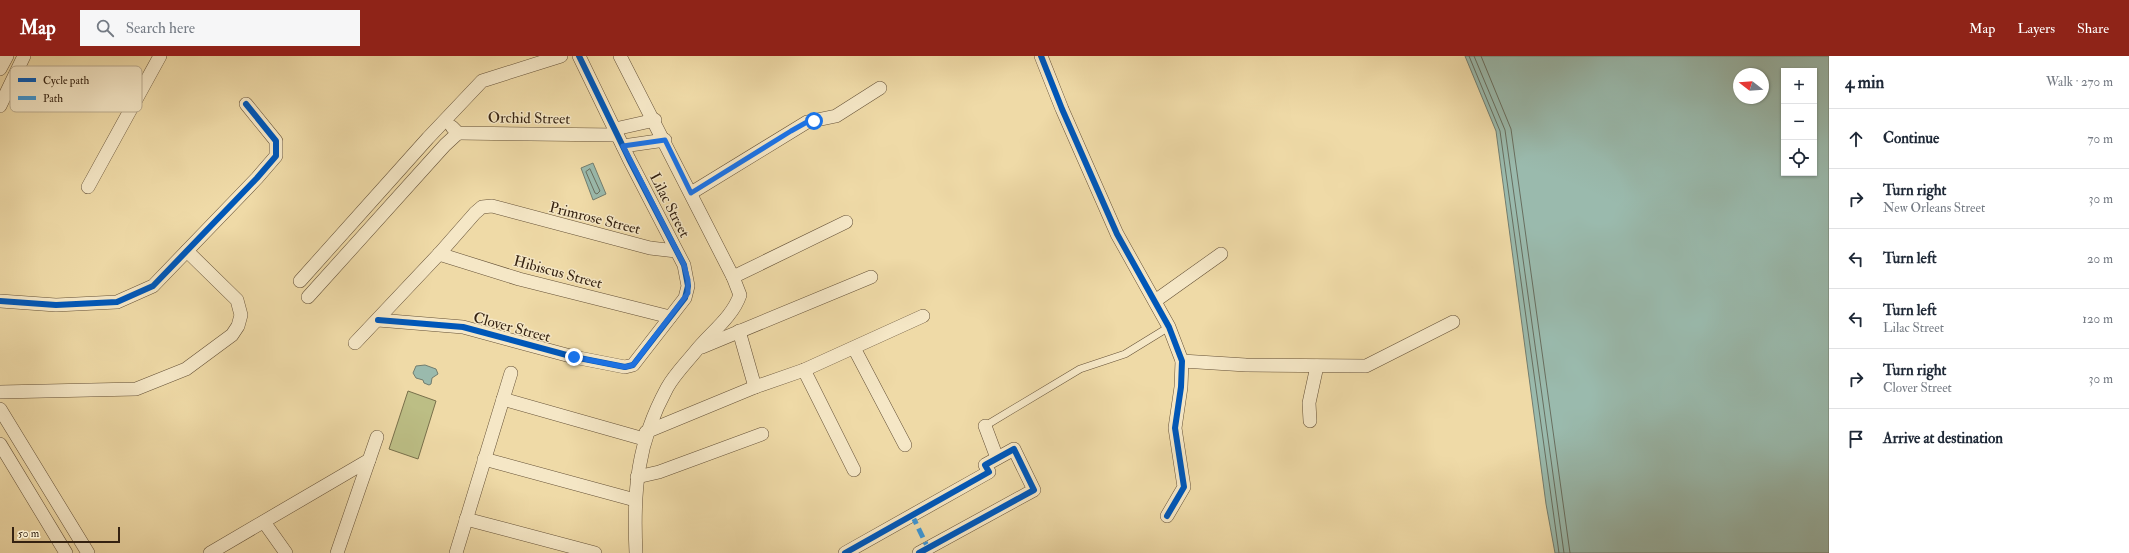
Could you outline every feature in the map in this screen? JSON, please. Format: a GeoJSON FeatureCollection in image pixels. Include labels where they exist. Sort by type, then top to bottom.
{"type":"FeatureCollection","features":[{"type":"Feature","properties":{"kind":"street"},"geometry":{"type":"LineString","coordinates":[[7,56],[0,70],[10,75]]}},
{"type":"Feature","properties":{"kind":"street"},"geometry":{"type":"LineString","coordinates":[[18,66],[24,56]]}},
{"type":"Feature","properties":{"kind":"street"},"geometry":{"type":"LineString","coordinates":[[142,89],[160,56]]}},
{"type":"Feature","properties":{"kind":"street"},"geometry":{"type":"LineString","coordinates":[[300,281],[428,138],[479,84],[487,78],[561,56]]}},
{"type":"Feature","properties":{"kind":"street","name":"Lilac Street"},"geometry":{"type":"LineString","coordinates":[[578,56],[684,265],[688,286],[685,298],[636,361]]}},
{"type":"Feature","properties":{"kind":"street"},"geometry":{"type":"LineString","coordinates":[[620,56],[655,120],[733,277],[740,295],[736,308],[697,349],[668,387],[645,436],[637,477],[635,500],[636,553]]}},
{"type":"Feature","properties":{"kind":"street"},"geometry":{"type":"LineString","coordinates":[[1041,56],[1062,109],[1116,234],[1169,327],[1182,361],[1175,428],[1184,488],[1167,516]]}},
{"type":"Feature","properties":{"kind":"street"},"geometry":{"type":"LineString","coordinates":[[0,106],[10,83]]}},
{"type":"Feature","properties":{"kind":"street"},"geometry":{"type":"LineString","coordinates":[[691,193],[807,122],[836,116],[880,88]]}},
{"type":"Feature","properties":{"kind":"street"},"geometry":{"type":"LineString","coordinates":[[0,301],[56,305],[117,302],[153,286],[257,178],[276,156],[276,141],[246,104]]}},
{"type":"Feature","properties":{"kind":"street"},"geometry":{"type":"LineString","coordinates":[[88,187],[129,112]]}},
{"type":"Feature","properties":{"kind":"street"},"geometry":{"type":"LineString","coordinates":[[308,297],[445,145],[458,133],[446,120]]}},
{"type":"Feature","properties":{"kind":"street"},"geometry":{"type":"LineString","coordinates":[[618,137],[655,120]]}},
{"type":"Feature","properties":{"kind":"street","name":"Orchid Street"},"geometry":{"type":"LineString","coordinates":[[458,133],[618,137]]}},
{"type":"Feature","properties":{"kind":"street"},"geometry":{"type":"LineString","coordinates":[[618,137],[665,140]]}},
{"type":"Feature","properties":{"kind":"street","name":"Primrose Street"},"geometry":{"type":"LineString","coordinates":[[355,343],[439,254],[478,209],[492,206],[541,221],[650,248],[676,251]]}},
{"type":"Feature","properties":{"kind":"street"},"geometry":{"type":"LineString","coordinates":[[733,277],[846,222]]}},
{"type":"Feature","properties":{"kind":"street"},"geometry":{"type":"LineString","coordinates":[[0,392],[136,389],[186,369],[232,335],[238,326],[242,315],[237,300],[187,251]]}},
{"type":"Feature","properties":{"kind":"street","name":"Hibiscus Street"},"geometry":{"type":"LineString","coordinates":[[439,254],[518,279],[670,318]]}},
{"type":"Feature","properties":{"kind":"street"},"geometry":{"type":"LineString","coordinates":[[1155,302],[1222,254]]}},
{"type":"Feature","properties":{"kind":"street"},"geometry":{"type":"LineString","coordinates":[[697,349],[871,277]]}},
{"type":"Feature","properties":{"kind":"street"},"geometry":{"type":"LineString","coordinates":[[503,399],[645,436],[755,387],[804,370],[923,316]]}},
{"type":"Feature","properties":{"kind":"street","name":"Clover Street"},"geometry":{"type":"LineString","coordinates":[[378,320],[463,327],[574,357],[625,367],[633,365],[636,361]]}},
{"type":"Feature","properties":{"kind":"street"},"geometry":{"type":"LineString","coordinates":[[1182,361],[1246,365],[1366,366],[1453,322]]}},
{"type":"Feature","properties":{"kind":"street"},"geometry":{"type":"LineString","coordinates":[[739,331],[755,387]]}},
{"type":"Feature","properties":{"kind":"street"},"geometry":{"type":"LineString","coordinates":[[854,348],[905,445]]}},
{"type":"Feature","properties":{"kind":"street"},"geometry":{"type":"LineString","coordinates":[[1310,421],[1309,403],[1317,366]]}},
{"type":"Feature","properties":{"kind":"street"},"geometry":{"type":"LineString","coordinates":[[804,370],[854,470]]}},
{"type":"Feature","properties":{"kind":"street"},"geometry":{"type":"LineString","coordinates":[[456,553],[511,373]]}},
{"type":"Feature","properties":{"kind":"street"},"geometry":{"type":"LineString","coordinates":[[0,409],[88,553]]}},
{"type":"Feature","properties":{"kind":"street"},"geometry":{"type":"LineString","coordinates":[[985,426],[997,458]]}},
{"type":"Feature","properties":{"kind":"street"},"geometry":{"type":"LineString","coordinates":[[637,477],[658,472],[762,434]]}},
{"type":"Feature","properties":{"kind":"street"},"geometry":{"type":"LineString","coordinates":[[337,553],[377,437]]}},
{"type":"Feature","properties":{"kind":"street"},"geometry":{"type":"LineString","coordinates":[[0,444],[66,553]]}},
{"type":"Feature","properties":{"kind":"street"},"geometry":{"type":"LineString","coordinates":[[844,553],[988,472],[985,465],[1014,449],[1034,490],[919,553]]}},
{"type":"Feature","properties":{"kind":"street"},"geometry":{"type":"LineString","coordinates":[[484,459],[635,500]]}},
{"type":"Feature","properties":{"kind":"street"},"geometry":{"type":"LineString","coordinates":[[210,553],[369,460]]}},
{"type":"Feature","properties":{"kind":"street"},"geometry":{"type":"LineString","coordinates":[[34,500],[50,491]]}},
{"type":"Feature","properties":{"kind":"street"},"geometry":{"type":"LineString","coordinates":[[466,519],[596,553]]}},
{"type":"Feature","properties":{"kind":"street"},"geometry":{"type":"LineString","coordinates":[[264,522],[286,553]]}},
{"type":"Feature","properties":{"kind":"lane"},"geometry":{"type":"LineString","coordinates":[[985,426],[1080,369],[1124,354],[1169,327]]}},
{"type":"Feature","properties":{"kind":"green space"},"geometry":{"type":"Polygon","coordinates":[[[408,391],[436,401],[418,459],[389,449],[408,391]]]}},
{"type":"Feature","properties":{"kind":"water"},"geometry":{"type":"Polygon","coordinates":[[[1465,56],[1829,56],[1829,553],[1555,553],[1546,504],[1496,131],[1465,56]]]}},
{"type":"Feature","properties":{"kind":"water"},"geometry":{"type":"Polygon","coordinates":[[[593,163],[606,194],[593,200],[581,168],[593,163]]]}},
{"type":"Feature","properties":{"kind":"water"},"geometry":{"type":"Polygon","coordinates":[[[425,365],[436,369],[438,374],[432,378],[431,384],[429,385],[424,383],[423,380],[416,378],[413,373],[416,366],[425,365]]]}},
{"type":"Feature","properties":{"kind":"marked path"},"geometry":{"type":"LineString","coordinates":[[912,515],[928,548]]}},
{"type":"Feature","properties":{"kind":"cycle path"},"geometry":{"type":"LineString","coordinates":[[378,320],[463,327],[574,357],[625,367],[633,365],[685,298],[688,286],[684,265],[629,159],[579,56]]}},
{"type":"Feature","properties":{"kind":"cycle path"},"geometry":{"type":"LineString","coordinates":[[1041,56],[1062,109],[1117,234],[1169,327],[1182,361],[1181,387],[1175,428],[1184,487],[1167,516]]}},
{"type":"Feature","properties":{"kind":"cycle path"},"geometry":{"type":"LineString","coordinates":[[0,301],[56,305],[117,302],[153,286],[257,178],[276,156],[276,141],[246,104]]}},
{"type":"Feature","properties":{"kind":"cycle path"},"geometry":{"type":"LineString","coordinates":[[845,553],[989,472],[985,465],[1014,449],[1034,490],[919,553]]}},
{"type":"Feature","properties":{"kind":"route"},"geometry":{"type":"LineString","coordinates":[[574,357],[625,367],[633,365],[688,293],[688,280],[684,265],[663,227],[623,146],[665,140],[691,193],[791,131],[807,122],[814,121]]}}]}
